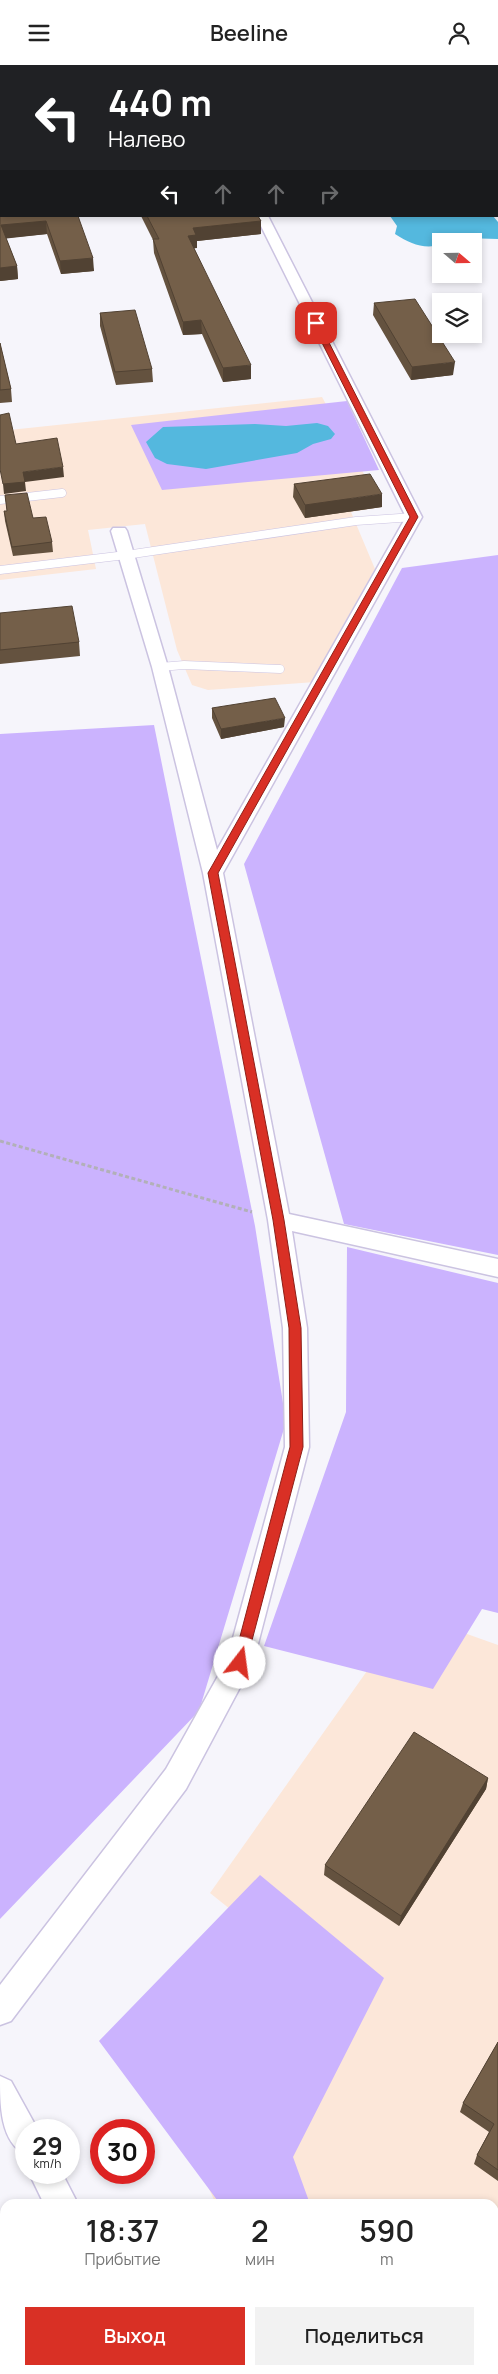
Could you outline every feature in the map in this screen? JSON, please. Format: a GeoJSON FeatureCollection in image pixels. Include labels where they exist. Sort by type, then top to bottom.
{"type":"FeatureCollection","features":[{"type":"Feature","properties":{"kind":"street"},"geometry":{"type":"LineString","coordinates":[[213,873],[414,517],[263,217]]}},
{"type":"Feature","properties":{"kind":"street"},"geometry":{"type":"LineString","coordinates":[[0,2010],[176,1779],[240,1663],[297,1447],[295,1328],[279,1220],[213,873],[160,667],[119,531]]}},
{"type":"Feature","properties":{"kind":"street"},"geometry":{"type":"LineString","coordinates":[[279,1220],[498,1268]]}},
{"type":"Feature","properties":{"kind":"street"},"geometry":{"type":"LineString","coordinates":[[0,2092],[15,2119]]}},
{"type":"Feature","properties":{"kind":"street"},"geometry":{"type":"LineString","coordinates":[[50,2184],[59,2199]]}},
{"type":"Feature","properties":{"kind":"lane"},"geometry":{"type":"LineString","coordinates":[[0,500],[62,493]]}},
{"type":"Feature","properties":{"kind":"lane"},"geometry":{"type":"LineString","coordinates":[[0,570],[126,555],[356,521],[414,517]]}},
{"type":"Feature","properties":{"kind":"lane"},"geometry":{"type":"LineString","coordinates":[[160,667],[184,665],[280,669]]}},
{"type":"Feature","properties":{"kind":"path"},"geometry":{"type":"LineString","coordinates":[[0,1141],[279,1220]]}},
{"type":"Feature","properties":{"kind":"shaded area"},"geometry":{"type":"Polygon","coordinates":[[[322,397],[382,507],[351,512],[375,569],[337,636],[315,682],[208,690],[192,685],[177,650],[145,524],[88,530],[96,569],[0,580],[0,431],[322,397]]]}},
{"type":"Feature","properties":{"kind":"shaded area"},"geometry":{"type":"Polygon","coordinates":[[[347,401],[379,470],[162,490],[131,425],[347,401]]]}},
{"type":"Feature","properties":{"kind":"shaded area"},"geometry":{"type":"Polygon","coordinates":[[[498,555],[498,1255],[344,1224],[244,864],[402,568],[498,555]]]}},
{"type":"Feature","properties":{"kind":"shaded area"},"geometry":{"type":"Polygon","coordinates":[[[154,725],[255,1226],[286,1422],[199,1711],[0,1919],[0,734],[154,725]]]}},
{"type":"Feature","properties":{"kind":"shaded area"},"geometry":{"type":"Polygon","coordinates":[[[347,1247],[498,1283],[498,1613],[482,1609],[433,1689],[264,1646],[346,1412],[347,1247]]]}},
{"type":"Feature","properties":{"kind":"shaded area"},"geometry":{"type":"Polygon","coordinates":[[[408,1613],[498,1645],[498,2199],[214,2199],[193,2154],[302,1967],[210,1893],[408,1613]]]}},
{"type":"Feature","properties":{"kind":"shaded area"},"geometry":{"type":"Polygon","coordinates":[[[260,1875],[384,1978],[293,2157],[308,2199],[216,2199],[99,2041],[260,1875]]]}},
{"type":"Feature","properties":{"kind":"water"},"geometry":{"type":"Polygon","coordinates":[[[391,217],[494,217],[498,222],[498,239],[482,239],[482,233],[432,233],[432,246],[422,246],[395,234],[397,226],[391,217]]]}},
{"type":"Feature","properties":{"kind":"water"},"geometry":{"type":"Polygon","coordinates":[[[317,423],[328,426],[335,434],[331,439],[313,444],[297,453],[206,469],[167,464],[155,458],[146,442],[163,427],[255,424],[286,426],[317,423]]]}},
{"type":"Feature","properties":{"kind":"building"},"geometry":{"type":"Polygon","coordinates":[[[0,217],[78,217],[93,258],[60,261],[46,221],[1,225],[17,266],[0,268],[0,217]]]}},
{"type":"Feature","properties":{"kind":"building"},"geometry":{"type":"Polygon","coordinates":[[[148,217],[259,217],[261,221],[193,228],[196,235],[188,236],[251,365],[223,368],[201,320],[183,322],[153,239],[159,239],[148,217]]]}},
{"type":"Feature","properties":{"kind":"building"},"geometry":{"type":"Polygon","coordinates":[[[415,299],[432,326],[432,343],[443,343],[455,362],[412,367],[374,303],[415,299]]]}},
{"type":"Feature","properties":{"kind":"building"},"geometry":{"type":"Polygon","coordinates":[[[135,310],[152,369],[115,372],[100,313],[135,310]]]}},
{"type":"Feature","properties":{"kind":"building"},"geometry":{"type":"Polygon","coordinates":[[[0,343],[11,389],[0,390],[0,343]]]}},
{"type":"Feature","properties":{"kind":"building"},"geometry":{"type":"Polygon","coordinates":[[[9,413],[16,444],[57,438],[63,467],[23,472],[25,482],[3,484],[0,469],[0,415],[9,413]]]}},
{"type":"Feature","properties":{"kind":"building"},"geometry":{"type":"Polygon","coordinates":[[[370,474],[382,494],[305,505],[294,484],[370,474]]]}},
{"type":"Feature","properties":{"kind":"building"},"geometry":{"type":"Polygon","coordinates":[[[27,493],[33,518],[46,517],[52,542],[12,547],[4,511],[7,511],[5,495],[27,493]]]}},
{"type":"Feature","properties":{"kind":"building"},"geometry":{"type":"Polygon","coordinates":[[[72,606],[79,642],[0,650],[0,613],[72,606]]]}},
{"type":"Feature","properties":{"kind":"building"},"geometry":{"type":"Polygon","coordinates":[[[275,698],[285,718],[221,729],[212,708],[275,698]]]}},
{"type":"Feature","properties":{"kind":"building"},"geometry":{"type":"Polygon","coordinates":[[[414,1732],[488,1778],[401,1916],[325,1865],[414,1732]]]}},
{"type":"Feature","properties":{"kind":"building"},"geometry":{"type":"Polygon","coordinates":[[[498,2042],[498,2170],[477,2155],[494,2124],[463,2103],[498,2042]]]}},
{"type":"Feature","properties":{"kind":"route"},"geometry":{"type":"LineString","coordinates":[[240,1663],[297,1447],[295,1328],[279,1220],[213,873],[414,517],[316,323]]}}]}
